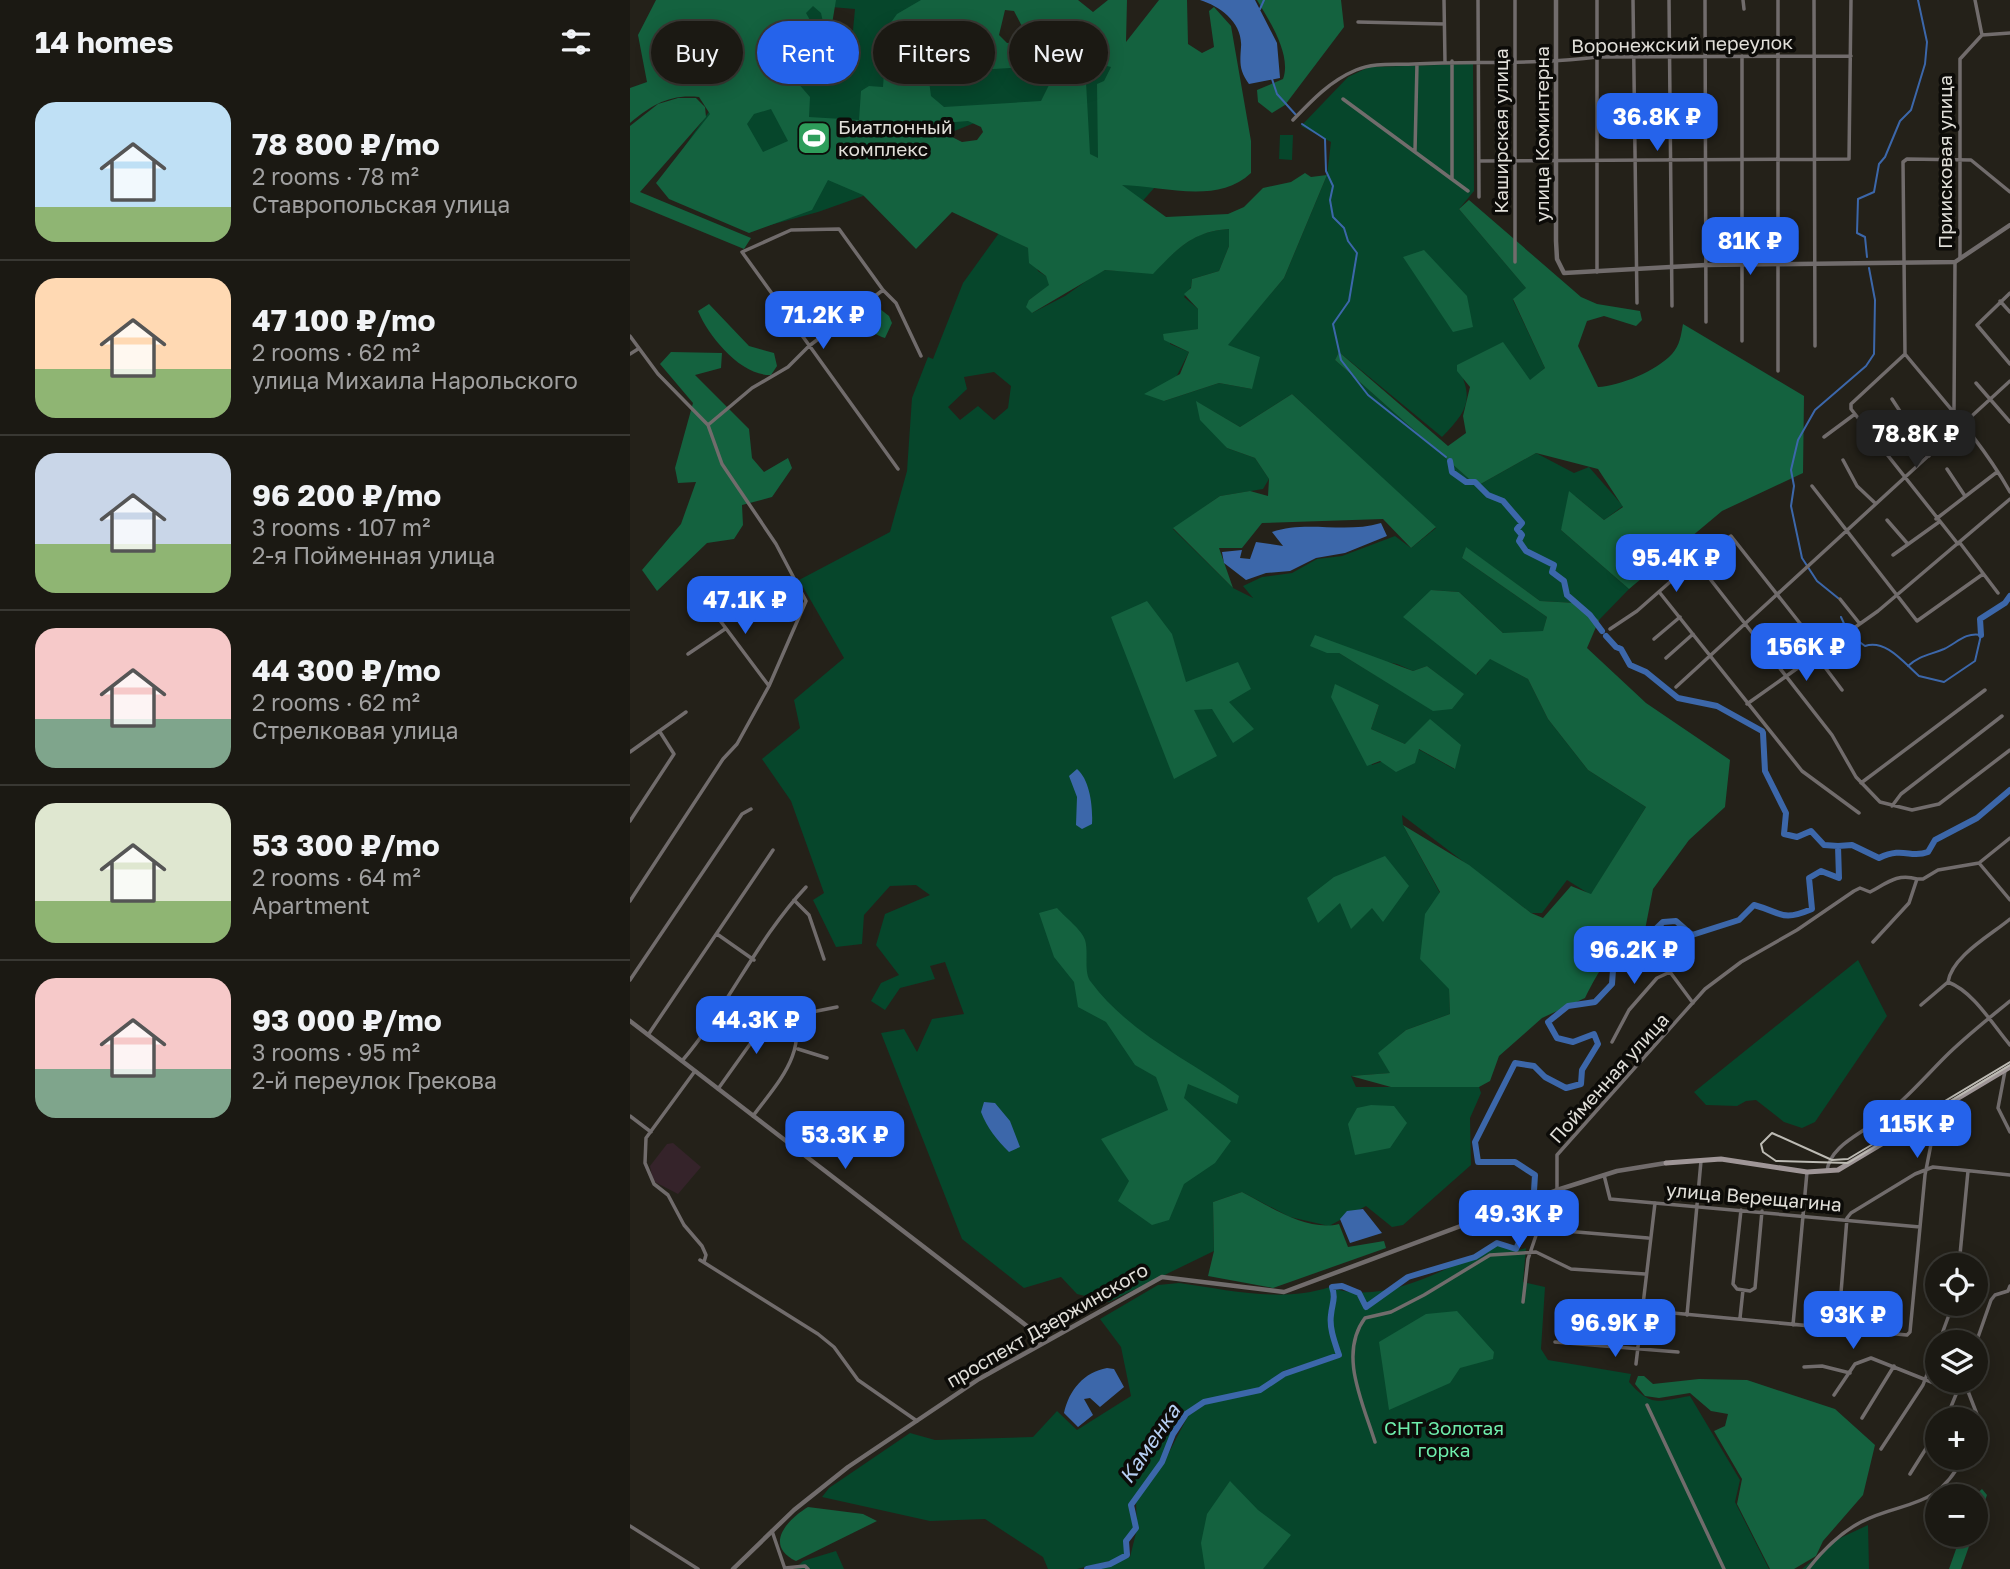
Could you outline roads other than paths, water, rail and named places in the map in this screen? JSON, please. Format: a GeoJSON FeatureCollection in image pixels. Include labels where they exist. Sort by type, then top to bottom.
{"type":"FeatureCollection","features":[{"type":"Feature","properties":{"kind":"main road","name":"проспект Дзержинского"},"geometry":{"type":"LineString","coordinates":[[1666,1163],[1721,1159],[1807,1172],[1826,1172],[1847,1166],[2007,1069]]}},
{"type":"Feature","properties":{"kind":"street"},"geometry":{"type":"LineString","coordinates":[[1444,0],[1445,62]]}},
{"type":"Feature","properties":{"kind":"street"},"geometry":{"type":"LineString","coordinates":[[1478,0],[1479,197]]}},
{"type":"Feature","properties":{"kind":"street","name":"Каширская улица"},"geometry":{"type":"LineString","coordinates":[[1515,0],[1515,262]]}},
{"type":"Feature","properties":{"kind":"street","name":"улица Коминтерна"},"geometry":{"type":"LineString","coordinates":[[1556,0],[1559,268],[1569,275],[1597,272]]}},
{"type":"Feature","properties":{"kind":"street"},"geometry":{"type":"LineString","coordinates":[[1597,0],[1597,272],[1706,265],[1957,261],[2010,225]]}},
{"type":"Feature","properties":{"kind":"street"},"geometry":{"type":"LineString","coordinates":[[1633,0],[1634,269],[1637,303]]}},
{"type":"Feature","properties":{"kind":"street"},"geometry":{"type":"LineString","coordinates":[[1670,0],[1672,306]]}},
{"type":"Feature","properties":{"kind":"street"},"geometry":{"type":"LineString","coordinates":[[1705,0],[1706,322]]}},
{"type":"Feature","properties":{"kind":"street"},"geometry":{"type":"LineString","coordinates":[[1743,0],[1744,9]]}},
{"type":"Feature","properties":{"kind":"street"},"geometry":{"type":"LineString","coordinates":[[1777,371],[1778,0]]}},
{"type":"Feature","properties":{"kind":"street"},"geometry":{"type":"LineString","coordinates":[[1814,0],[1815,346]]}},
{"type":"Feature","properties":{"kind":"street"},"geometry":{"type":"LineString","coordinates":[[1479,161],[1849,159],[1851,0]]}},
{"type":"Feature","properties":{"kind":"street"},"geometry":{"type":"LineString","coordinates":[[1975,0],[1982,35],[2010,33]]}},
{"type":"Feature","properties":{"kind":"street"},"geometry":{"type":"LineString","coordinates":[[1359,22],[1444,24]]}},
{"type":"Feature","properties":{"kind":"street","name":"Приисковая улица"},"geometry":{"type":"LineString","coordinates":[[1954,410],[1959,63],[1962,55],[1978,43],[1982,35]]}},
{"type":"Feature","properties":{"kind":"street"},"geometry":{"type":"LineString","coordinates":[[1742,56],[1742,341]]}},
{"type":"Feature","properties":{"kind":"street","name":"Воронежский переулок"},"geometry":{"type":"LineString","coordinates":[[1293,120],[1320,92],[1347,74],[1370,66],[1478,60],[1556,61],[1597,57],[1851,56]]}},
{"type":"Feature","properties":{"kind":"street"},"geometry":{"type":"LineString","coordinates":[[1452,61],[1452,179]]}},
{"type":"Feature","properties":{"kind":"street"},"geometry":{"type":"LineString","coordinates":[[1415,151],[1417,64]]}},
{"type":"Feature","properties":{"kind":"street"},"geometry":{"type":"LineString","coordinates":[[1343,99],[1468,191]]}},
{"type":"Feature","properties":{"kind":"street"},"geometry":{"type":"LineString","coordinates":[[2010,192],[1975,162],[1959,159],[1905,160],[1905,354],[1954,410],[1961,425],[2010,492]]}},
{"type":"Feature","properties":{"kind":"street"},"geometry":{"type":"LineString","coordinates":[[898,469],[742,251],[791,230],[839,229],[883,290],[896,303],[921,356]]}},
{"type":"Feature","properties":{"kind":"street"},"geometry":{"type":"LineString","coordinates":[[708,425],[752,388],[788,367],[809,346],[883,290]]}},
{"type":"Feature","properties":{"kind":"street"},"geometry":{"type":"LineString","coordinates":[[2010,293],[1979,321],[1977,328],[2010,364]]}},
{"type":"Feature","properties":{"kind":"street"},"geometry":{"type":"LineString","coordinates":[[2000,301],[2010,312]]}},
{"type":"Feature","properties":{"kind":"street"},"geometry":{"type":"LineString","coordinates":[[630,336],[658,374],[708,425],[722,464],[776,544],[806,601],[769,686],[737,744],[630,901]]}},
{"type":"Feature","properties":{"kind":"street"},"geometry":{"type":"LineString","coordinates":[[630,355],[638,349]]}},
{"type":"Feature","properties":{"kind":"street"},"geometry":{"type":"LineString","coordinates":[[1905,354],[1852,404],[1855,414],[1998,593]]}},
{"type":"Feature","properties":{"kind":"street"},"geometry":{"type":"LineString","coordinates":[[1676,687],[2010,381]]}},
{"type":"Feature","properties":{"kind":"street"},"geometry":{"type":"LineString","coordinates":[[1976,383],[2010,422]]}},
{"type":"Feature","properties":{"kind":"street"},"geometry":{"type":"LineString","coordinates":[[1892,399],[1928,456]]}},
{"type":"Feature","properties":{"kind":"street"},"geometry":{"type":"LineString","coordinates":[[1824,438],[1855,414]]}},
{"type":"Feature","properties":{"kind":"street"},"geometry":{"type":"LineString","coordinates":[[1843,460],[1857,486],[1875,503]]}},
{"type":"Feature","properties":{"kind":"street"},"geometry":{"type":"LineString","coordinates":[[1947,469],[1965,496]]}},
{"type":"Feature","properties":{"kind":"street"},"geometry":{"type":"LineString","coordinates":[[1893,555],[1997,472]]}},
{"type":"Feature","properties":{"kind":"street"},"geometry":{"type":"LineString","coordinates":[[1812,486],[1915,619],[1921,621],[1983,574]]}},
{"type":"Feature","properties":{"kind":"street"},"geometry":{"type":"LineString","coordinates":[[1747,704],[1860,624],[2010,499]]}},
{"type":"Feature","properties":{"kind":"street"},"geometry":{"type":"LineString","coordinates":[[1887,520],[1907,543]]}},
{"type":"Feature","properties":{"kind":"street"},"geometry":{"type":"LineString","coordinates":[[1610,629],[1731,536],[1822,650]]}},
{"type":"Feature","properties":{"kind":"street"},"geometry":{"type":"LineString","coordinates":[[1696,561],[1832,735],[1860,783],[1880,802],[1912,810],[1939,804],[2010,750]]}},
{"type":"Feature","properties":{"kind":"street"},"geometry":{"type":"LineString","coordinates":[[1660,593],[1802,771],[1859,813]]}},
{"type":"Feature","properties":{"kind":"street"},"geometry":{"type":"LineString","coordinates":[[704,599],[769,686]]}},
{"type":"Feature","properties":{"kind":"street"},"geometry":{"type":"LineString","coordinates":[[1840,599],[1860,624]]}},
{"type":"Feature","properties":{"kind":"street"},"geometry":{"type":"LineString","coordinates":[[1654,639],[1680,617]]}},
{"type":"Feature","properties":{"kind":"street"},"geometry":{"type":"LineString","coordinates":[[688,654],[724,629]]}},
{"type":"Feature","properties":{"kind":"street"},"geometry":{"type":"LineString","coordinates":[[1666,658],[1693,634]]}},
{"type":"Feature","properties":{"kind":"street"},"geometry":{"type":"LineString","coordinates":[[1815,654],[1842,690]]}},
{"type":"Feature","properties":{"kind":"street"},"geometry":{"type":"LineString","coordinates":[[1860,783],[1985,690]]}},
{"type":"Feature","properties":{"kind":"street"},"geometry":{"type":"LineString","coordinates":[[630,752],[686,712]]}},
{"type":"Feature","properties":{"kind":"street"},"geometry":{"type":"LineString","coordinates":[[1892,806],[1901,794],[2002,716]]}},
{"type":"Feature","properties":{"kind":"street"},"geometry":{"type":"LineString","coordinates":[[630,821],[674,754],[660,732]]}},
{"type":"Feature","properties":{"kind":"street"},"geometry":{"type":"LineString","coordinates":[[630,980],[742,814],[751,809]]}},
{"type":"Feature","properties":{"kind":"street"},"geometry":{"type":"LineString","coordinates":[[2010,838],[1979,863],[2010,900]]}},
{"type":"Feature","properties":{"kind":"street"},"geometry":{"type":"LineString","coordinates":[[648,1035],[773,850]]}},
{"type":"Feature","properties":{"kind":"street","name":"Пойменная улица"},"geometry":{"type":"LineString","coordinates":[[1557,1190],[1558,1155],[1705,989],[1741,962],[1797,930],[1860,888],[1870,892],[1904,876],[1923,879],[1938,870],[1979,863]]}},
{"type":"Feature","properties":{"kind":"street"},"geometry":{"type":"LineString","coordinates":[[1873,942],[1909,903],[1917,879]]}},
{"type":"Feature","properties":{"kind":"street"},"geometry":{"type":"LineString","coordinates":[[682,1061],[794,900],[806,887]]}},
{"type":"Feature","properties":{"kind":"street"},"geometry":{"type":"LineString","coordinates":[[794,900],[809,915],[824,959]]}},
{"type":"Feature","properties":{"kind":"street"},"geometry":{"type":"LineString","coordinates":[[1921,1005],[1948,982],[1949,975],[1963,957],[2010,919]]}},
{"type":"Feature","properties":{"kind":"street"},"geometry":{"type":"LineString","coordinates":[[717,934],[754,960]]}},
{"type":"Feature","properties":{"kind":"street"},"geometry":{"type":"LineString","coordinates":[[1612,1042],[1629,1010],[1657,978],[1670,972],[1683,953]]}},
{"type":"Feature","properties":{"kind":"street"},"geometry":{"type":"LineString","coordinates":[[1670,972],[1693,1003]]}},
{"type":"Feature","properties":{"kind":"street"},"geometry":{"type":"LineString","coordinates":[[1948,982],[1957,986],[1989,1018],[2010,1045]]}},
{"type":"Feature","properties":{"kind":"street"},"geometry":{"type":"LineString","coordinates":[[753,1116],[798,1049],[797,1015],[791,999]]}},
{"type":"Feature","properties":{"kind":"street"},"geometry":{"type":"LineString","coordinates":[[1826,1172],[1830,1158],[1842,1146],[1924,1082],[1943,1060],[2010,1001]]}},
{"type":"Feature","properties":{"kind":"street"},"geometry":{"type":"LineString","coordinates":[[797,1015],[837,1007]]}},
{"type":"Feature","properties":{"kind":"street"},"geometry":{"type":"LineString","coordinates":[[718,1088],[775,1009]]}},
{"type":"Feature","properties":{"kind":"street"},"geometry":{"type":"LineString","coordinates":[[630,1021],[1045,1340]]}},
{"type":"Feature","properties":{"kind":"street"},"geometry":{"type":"LineString","coordinates":[[798,1049],[827,1058]]}},
{"type":"Feature","properties":{"kind":"street"},"geometry":{"type":"LineString","coordinates":[[2007,1069],[1998,1108],[2010,1132]]}},
{"type":"Feature","properties":{"kind":"street"},"geometry":{"type":"LineString","coordinates":[[695,1071],[646,1138],[646,1173],[654,1184],[668,1195],[684,1225],[702,1246],[706,1255],[702,1261],[818,1334],[834,1348],[858,1380],[917,1421]]}},
{"type":"Feature","properties":{"kind":"street"},"geometry":{"type":"LineString","coordinates":[[1955,1137],[1956,1101]]}},
{"type":"Feature","properties":{"kind":"street"},"geometry":{"type":"LineString","coordinates":[[630,1116],[651,1132]]}},
{"type":"Feature","properties":{"kind":"street"},"geometry":{"type":"LineString","coordinates":[[1642,1310],[1903,1336],[1910,1332],[1926,1170],[1933,1134],[1932,1116]]}},
{"type":"Feature","properties":{"kind":"street"},"geometry":{"type":"LineString","coordinates":[[1687,1315],[1699,1205],[1701,1159]]}},
{"type":"Feature","properties":{"kind":"street","name":"проспект Дзержинского"},"geometry":{"type":"LineString","coordinates":[[733,1569],[772,1530],[848,1467],[1045,1340],[1163,1277],[1284,1292],[1557,1190],[1604,1175],[1666,1163]]}},
{"type":"Feature","properties":{"kind":"street"},"geometry":{"type":"LineString","coordinates":[[1838,1330],[1847,1218],[1856,1209],[1926,1170],[1938,1167],[2010,1175]]}},
{"type":"Feature","properties":{"kind":"street"},"geometry":{"type":"LineString","coordinates":[[1960,1253],[1968,1171]]}},
{"type":"Feature","properties":{"kind":"street"},"geometry":{"type":"LineString","coordinates":[[1793,1325],[1807,1172]]}},
{"type":"Feature","properties":{"kind":"street","name":"улица Верещагина"},"geometry":{"type":"LineString","coordinates":[[1604,1175],[1610,1199],[1847,1218],[1920,1227]]}},
{"type":"Feature","properties":{"kind":"street"},"geometry":{"type":"LineString","coordinates":[[1523,1303],[1531,1252],[1548,1194]]}},
{"type":"Feature","properties":{"kind":"street"},"geometry":{"type":"LineString","coordinates":[[1636,1364],[1648,1238],[1655,1202]]}},
{"type":"Feature","properties":{"kind":"street"},"geometry":{"type":"LineString","coordinates":[[1546,1206],[1557,1226],[1571,1233],[1648,1238]]}},
{"type":"Feature","properties":{"kind":"street"},"geometry":{"type":"LineString","coordinates":[[1741,1210],[1733,1284],[1743,1290],[1755,1288],[1762,1211]]}},
{"type":"Feature","properties":{"kind":"street"},"geometry":{"type":"LineString","coordinates":[[1375,1442],[1354,1369],[1351,1346],[1354,1332],[1364,1318],[1391,1312],[1424,1296],[1490,1255],[1531,1252],[1583,1272],[1645,1274]]}},
{"type":"Feature","properties":{"kind":"street"},"geometry":{"type":"LineString","coordinates":[[1981,1330],[1991,1300],[2010,1286]]}},
{"type":"Feature","properties":{"kind":"street"},"geometry":{"type":"LineString","coordinates":[[1740,1318],[1743,1290]]}},
{"type":"Feature","properties":{"kind":"street"},"geometry":{"type":"LineString","coordinates":[[1555,1342],[1678,1352]]}},
{"type":"Feature","properties":{"kind":"street"},"geometry":{"type":"LineString","coordinates":[[1834,1395],[1855,1364],[1866,1359],[1894,1366],[1925,1379]]}},
{"type":"Feature","properties":{"kind":"street"},"geometry":{"type":"LineString","coordinates":[[1804,1367],[1822,1366],[1850,1373]]}},
{"type":"Feature","properties":{"kind":"street"},"geometry":{"type":"LineString","coordinates":[[1862,1418],[1894,1366]]}},
{"type":"Feature","properties":{"kind":"street"},"geometry":{"type":"LineString","coordinates":[[1881,1449],[1925,1381]]}},
{"type":"Feature","properties":{"kind":"street"},"geometry":{"type":"LineString","coordinates":[[1647,1405],[1724,1569]]}},
{"type":"Feature","properties":{"kind":"street"},"geometry":{"type":"LineString","coordinates":[[1910,1474],[1925,1451]]}},
{"type":"Feature","properties":{"kind":"street"},"geometry":{"type":"LineString","coordinates":[[1808,1569],[1818,1556],[1861,1522],[1922,1503],[1955,1470]]}},
{"type":"Feature","properties":{"kind":"street"},"geometry":{"type":"LineString","coordinates":[[630,1526],[698,1569]]}},
{"type":"Feature","properties":{"kind":"street"},"geometry":{"type":"LineString","coordinates":[[772,1530],[785,1568],[805,1566],[808,1569]]}},
{"type":"Feature","properties":{"kind":"water"},"geometry":{"type":"Polygon","coordinates":[[[1200,0],[1255,0],[1277,43],[1280,78],[1249,84],[1240,62],[1241,38],[1234,23],[1215,6],[1200,0]]]}},
{"type":"Feature","properties":{"kind":"water"},"geometry":{"type":"Polygon","coordinates":[[[1381,523],[1387,536],[1345,553],[1316,558],[1290,571],[1266,573],[1246,580],[1224,563],[1222,552],[1242,550],[1240,558],[1250,559],[1256,542],[1283,546],[1272,532],[1298,527],[1354,527],[1381,523]]]}},
{"type":"Feature","properties":{"kind":"water"},"geometry":{"type":"Polygon","coordinates":[[[1077,769],[1088,787],[1092,810],[1092,824],[1082,829],[1076,825],[1077,797],[1069,776],[1077,769]]]}},
{"type":"Feature","properties":{"kind":"water"},"geometry":{"type":"Polygon","coordinates":[[[984,1102],[995,1103],[1010,1121],[1020,1147],[1009,1152],[996,1138],[981,1112],[984,1102]]]}},
{"type":"Feature","properties":{"kind":"water"},"geometry":{"type":"Polygon","coordinates":[[[1363,1209],[1382,1233],[1350,1243],[1340,1219],[1347,1211],[1363,1209]]]}},
{"type":"Feature","properties":{"kind":"water"},"geometry":{"type":"Polygon","coordinates":[[[1107,1368],[1114,1369],[1124,1387],[1100,1407],[1090,1398],[1084,1399],[1093,1415],[1078,1427],[1064,1413],[1066,1405],[1079,1383],[1091,1373],[1107,1368]]]}},
{"type":"Feature","properties":{"kind":"waterway"},"geometry":{"type":"LineString","coordinates":[[1260,9],[1264,0]]}},
{"type":"Feature","properties":{"kind":"waterway"},"geometry":{"type":"LineString","coordinates":[[1867,257],[1865,237],[1857,233],[1858,199],[1874,192],[1879,164],[1885,157],[1900,121],[1911,110],[1925,64],[1927,42],[1918,0]]}},
{"type":"Feature","properties":{"kind":"waterway"},"geometry":{"type":"LineString","coordinates":[[1272,79],[1277,94],[1296,115]]}},
{"type":"Feature","properties":{"kind":"waterway"},"geometry":{"type":"LineString","coordinates":[[1302,124],[1325,139],[1326,171],[1333,186],[1330,200],[1333,217],[1344,228],[1348,241],[1357,253],[1349,301],[1333,324],[1341,360],[1368,395],[1446,457]]}},
{"type":"Feature","properties":{"kind":"waterway"},"geometry":{"type":"LineString","coordinates":[[1838,598],[1817,581],[1802,558],[1791,506],[1794,486],[1791,470],[1798,440],[1815,410],[1866,366],[1874,354],[1875,300],[1869,268]]}},
{"type":"Feature","properties":{"kind":"waterway"},"geometry":{"type":"LineString","coordinates":[[1450,461],[1452,472],[1466,482],[1475,482],[1488,495],[1503,501],[1522,523],[1517,529],[1522,535],[1519,541],[1526,551],[1554,565],[1552,572],[1564,581],[1567,595],[1590,615],[1602,631]]}},
{"type":"Feature","properties":{"kind":"waterway"},"geometry":{"type":"LineString","coordinates":[[1981,635],[1980,619],[2005,603],[2010,596]]}},
{"type":"Feature","properties":{"kind":"waterway"},"geometry":{"type":"LineString","coordinates":[[1841,617],[1847,630]]}},
{"type":"Feature","properties":{"kind":"waterway"},"geometry":{"type":"LineString","coordinates":[[1850,635],[1865,646],[1887,649],[1919,676],[1944,682],[1975,661],[1981,635],[1966,637],[1921,657],[1908,666]]}},
{"type":"Feature","properties":{"kind":"waterway"},"geometry":{"type":"LineString","coordinates":[[1606,636],[1621,649],[1630,665],[1646,672],[1678,698],[1717,706],[1762,731]]}},
{"type":"Feature","properties":{"kind":"waterway"},"geometry":{"type":"LineString","coordinates":[[1763,733],[1765,771],[1786,813],[1784,834],[1797,837],[1811,831],[1824,845],[1838,846]]}},
{"type":"Feature","properties":{"kind":"waterway","name":"Каменка"},"geometry":{"type":"LineString","coordinates":[[1534,1191],[1535,1175],[1515,1162],[1478,1162],[1475,1142],[1515,1063],[1534,1066],[1545,1077],[1566,1088],[1581,1084],[1582,1070],[1598,1044],[1594,1034],[1573,1042],[1557,1038],[1548,1022],[1568,1006],[1595,1002],[1612,984],[1613,970],[1663,922],[1676,921],[1692,935],[1739,920],[1754,905],[1782,915],[1802,913],[1812,909],[1809,878],[1821,871],[1839,878],[1838,846],[1852,845],[1879,858],[1895,853],[1922,854],[1928,852],[1935,840],[1977,818],[2010,790]]}},
{"type":"Feature","properties":{"kind":"waterway","name":"Каменка"},"geometry":{"type":"LineString","coordinates":[[1087,1569],[1110,1564],[1127,1555],[1126,1541],[1136,1528],[1131,1505],[1162,1462],[1173,1434],[1186,1414],[1204,1402],[1260,1390],[1284,1374],[1339,1355],[1331,1325],[1334,1298],[1332,1287],[1342,1286],[1359,1293],[1366,1307],[1408,1277],[1475,1257],[1497,1243],[1516,1249],[1534,1209]]}},
{"type":"Feature","properties":{"kind":"tram line"},"geometry":{"type":"LineString","coordinates":[[2010,1062],[1848,1159],[1832,1160],[1772,1133],[1761,1144],[1763,1152],[1776,1161],[1848,1163],[2010,1065]]}},
{"type":"Feature","properties":{"kind":"place","name":"Биатлонный комплекс"},"geometry":{"type":"Point","coordinates":[814,138]}},
{"type":"Feature","properties":{"kind":"park label","name":"СНТ Золотая горка"},"geometry":{"type":"Point","coordinates":[1444,1439]}}]}
